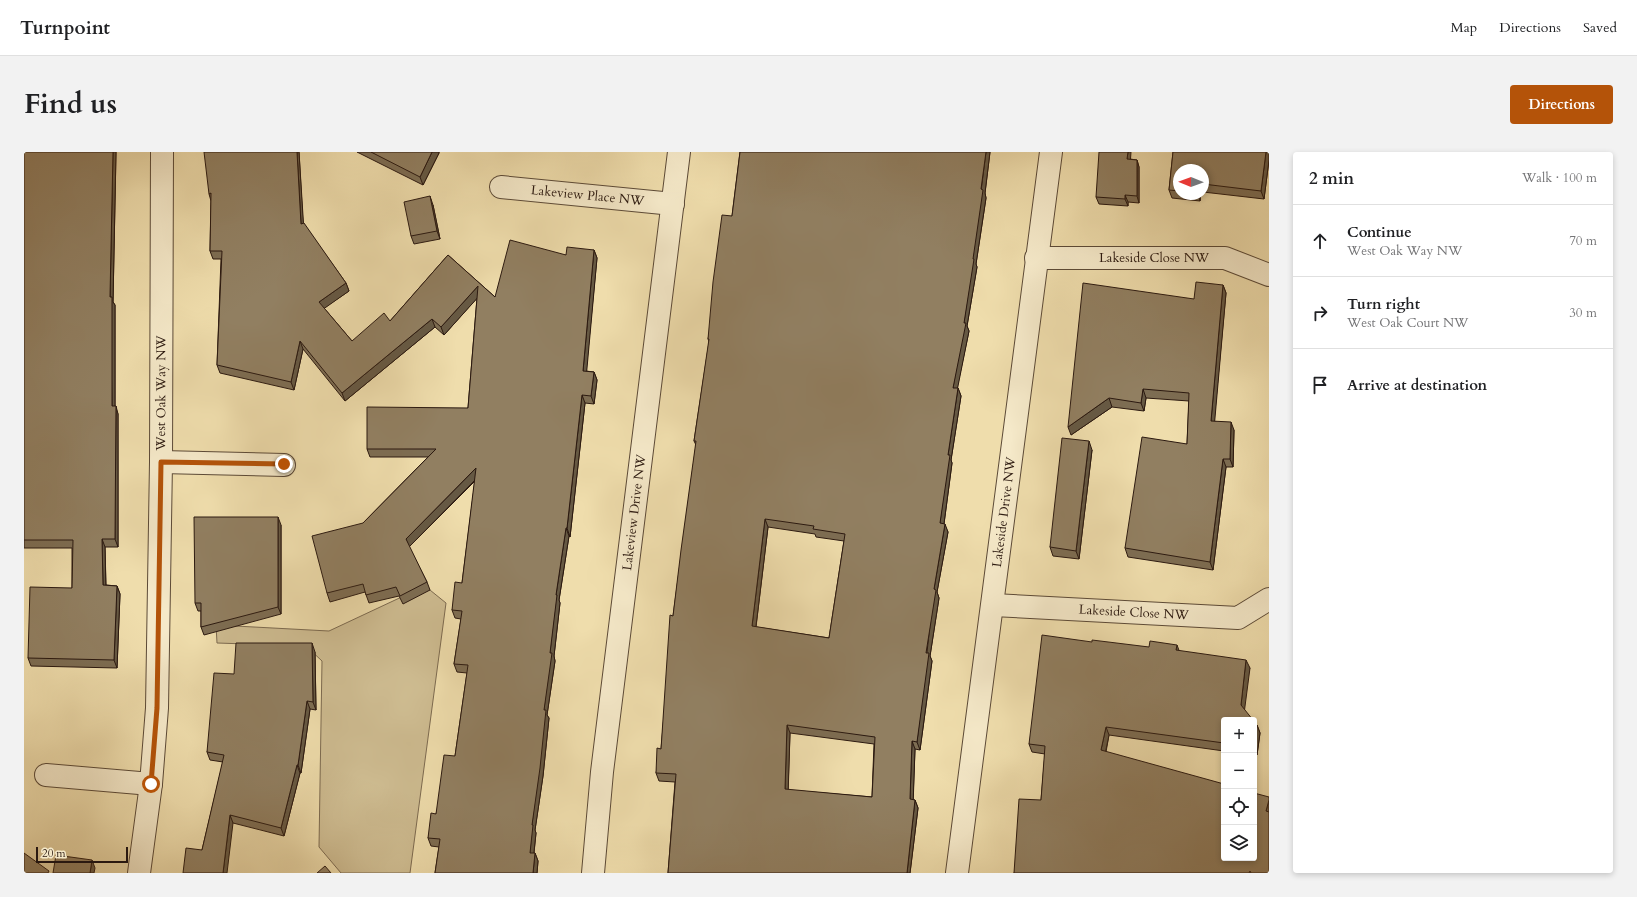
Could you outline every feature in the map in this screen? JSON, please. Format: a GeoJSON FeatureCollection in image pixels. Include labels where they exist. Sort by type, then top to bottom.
{"type":"FeatureCollection","features":[{"type":"Feature","properties":{"kind":"street","name":"West Oak Way NW"},"geometry":{"type":"LineString","coordinates":[[138,873],[151,784],[157,708],[161,462],[162,152]]}},
{"type":"Feature","properties":{"kind":"street","name":"Lakeview Drive NW"},"geometry":{"type":"LineString","coordinates":[[593,873],[602,772],[679,152]]}},
{"type":"Feature","properties":{"kind":"street","name":"Lakeside Drive NW"},"geometry":{"type":"LineString","coordinates":[[957,873],[1051,152]]}},
{"type":"Feature","properties":{"kind":"street","name":"Lakeview Place NW"},"geometry":{"type":"LineString","coordinates":[[501,187],[673,204]]}},
{"type":"Feature","properties":{"kind":"street","name":"Lakeside Close NW"},"geometry":{"type":"LineString","coordinates":[[1036,258],[1225,258],[1269,275]]}},
{"type":"Feature","properties":{"kind":"street"},"geometry":{"type":"LineString","coordinates":[[161,462],[284,464]]}},
{"type":"Feature","properties":{"kind":"street","name":"Lakeside Close NW"},"geometry":{"type":"LineString","coordinates":[[993,605],[1238,618],[1269,599]]}},
{"type":"Feature","properties":{"kind":"street"},"geometry":{"type":"LineString","coordinates":[[46,775],[151,784]]}},
{"type":"Feature","properties":{"kind":"shaded area"},"geometry":{"type":"Polygon","coordinates":[[[425,586],[446,603],[410,873],[341,873],[319,847],[322,661],[306,646],[217,643],[216,625],[329,631],[425,586]]]}},
{"type":"Feature","properties":{"kind":"building"},"geometry":{"type":"Polygon","coordinates":[[[24,152],[113,152],[110,297],[112,297],[112,406],[116,406],[115,539],[102,539],[103,585],[117,586],[114,660],[28,658],[30,587],[72,588],[73,540],[24,540],[24,152]]]}},
{"type":"Feature","properties":{"kind":"building"},"geometry":{"type":"Polygon","coordinates":[[[204,152],[297,152],[301,224],[304,223],[346,283],[319,302],[352,341],[384,313],[390,321],[448,255],[495,297],[510,240],[566,255],[567,247],[594,250],[583,371],[594,372],[591,396],[582,395],[567,528],[556,595],[550,653],[552,653],[544,710],[546,710],[540,768],[532,825],[530,853],[535,853],[533,873],[435,873],[440,839],[428,838],[431,813],[436,814],[444,755],[455,756],[468,665],[454,664],[462,611],[452,610],[455,582],[462,583],[476,468],[406,539],[427,582],[400,596],[396,587],[366,595],[363,584],[327,593],[312,536],[363,523],[436,449],[367,449],[367,407],[468,408],[478,286],[441,327],[432,319],[342,393],[300,341],[291,382],[217,365],[222,251],[210,251],[211,193],[209,194],[204,152]]]}},
{"type":"Feature","properties":{"kind":"building"},"geometry":{"type":"Polygon","coordinates":[[[371,152],[432,152],[420,177],[371,152]]]}},
{"type":"Feature","properties":{"kind":"building"},"geometry":{"type":"Polygon","coordinates":[[[740,152],[986,152],[981,189],[983,190],[964,323],[966,323],[953,388],[958,388],[940,523],[945,524],[934,589],[936,590],[926,653],[929,653],[917,742],[912,741],[910,799],[915,800],[907,873],[668,873],[676,774],[656,773],[657,748],[661,749],[670,615],[673,616],[696,441],[694,441],[709,339],[713,282],[722,215],[732,216],[740,152]],[[765,519],[752,626],[829,638],[845,534],[813,529],[814,526],[765,519]],[[787,725],[785,789],[872,797],[875,737],[787,725]]]}},
{"type":"Feature","properties":{"kind":"building"},"geometry":{"type":"Polygon","coordinates":[[[1099,152],[1128,152],[1127,159],[1137,160],[1137,196],[1125,195],[1125,199],[1096,197],[1099,152]]]}},
{"type":"Feature","properties":{"kind":"building"},"geometry":{"type":"Polygon","coordinates":[[[1173,152],[1266,152],[1261,191],[1209,185],[1209,164],[1173,164],[1173,190],[1169,190],[1173,152]]]}},
{"type":"Feature","properties":{"kind":"building"},"geometry":{"type":"Polygon","coordinates":[[[430,196],[437,231],[411,236],[404,202],[430,196]]]}},
{"type":"Feature","properties":{"kind":"building"},"geometry":{"type":"Polygon","coordinates":[[[1196,282],[1223,285],[1211,421],[1231,422],[1230,459],[1223,459],[1210,562],[1125,548],[1142,437],[1187,444],[1189,393],[1143,389],[1141,403],[1109,398],[1068,427],[1083,283],[1194,299],[1196,282]]]}},
{"type":"Feature","properties":{"kind":"building"},"geometry":{"type":"Polygon","coordinates":[[[1062,438],[1089,441],[1076,551],[1050,547],[1062,438]]]}},
{"type":"Feature","properties":{"kind":"building"},"geometry":{"type":"Polygon","coordinates":[[[194,517],[278,517],[278,607],[201,627],[201,603],[195,603],[194,517]]]}},
{"type":"Feature","properties":{"kind":"building"},"geometry":{"type":"Polygon","coordinates":[[[1042,635],[1092,642],[1092,640],[1149,647],[1150,641],[1177,645],[1176,650],[1246,660],[1241,705],[1251,717],[1221,717],[1221,743],[1106,727],[1101,750],[1221,783],[1221,861],[1257,861],[1257,794],[1269,797],[1266,811],[1269,812],[1269,873],[1251,873],[1250,871],[1249,873],[1014,873],[1019,799],[1041,800],[1045,746],[1029,744],[1042,635]]]}},
{"type":"Feature","properties":{"kind":"building"},"geometry":{"type":"Polygon","coordinates":[[[236,643],[312,643],[313,702],[307,701],[298,765],[281,828],[230,815],[223,873],[183,873],[186,848],[202,850],[224,755],[207,752],[214,673],[234,674],[236,643]]]}},
{"type":"Feature","properties":{"kind":"building"},"geometry":{"type":"Polygon","coordinates":[[[24,853],[49,871],[48,873],[24,873],[24,853]]]}},
{"type":"Feature","properties":{"kind":"building"},"geometry":{"type":"Polygon","coordinates":[[[56,855],[92,860],[90,873],[53,873],[56,855]]]}},
{"type":"Feature","properties":{"kind":"building"},"geometry":{"type":"Polygon","coordinates":[[[325,866],[331,873],[317,873],[325,866]]]}},
{"type":"Feature","properties":{"kind":"route"},"geometry":{"type":"LineString","coordinates":[[151,784],[157,708],[161,462],[284,464]]}}]}
